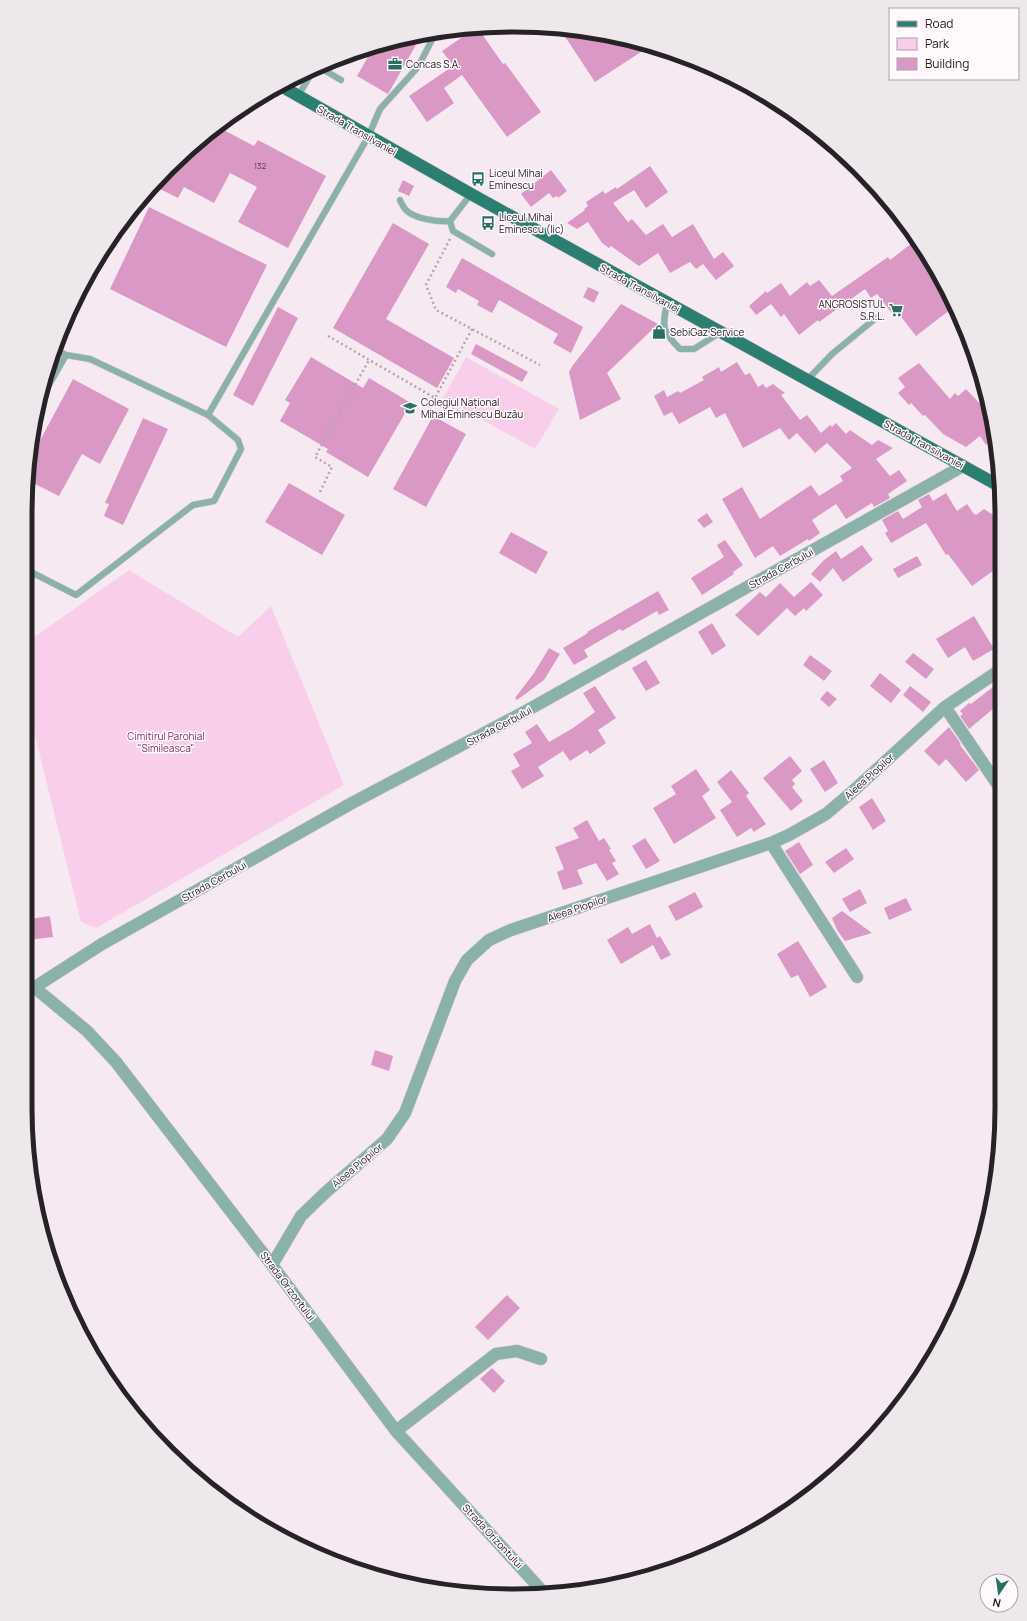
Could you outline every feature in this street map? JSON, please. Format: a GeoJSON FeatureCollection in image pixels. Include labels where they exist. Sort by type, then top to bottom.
{"type":"FeatureCollection","features":[{"type":"Feature","properties":{"kind":"main road","name":"Strada Transilvaniei"},"geometry":{"type":"LineString","coordinates":[[287,90],[368,137],[994,483]]}},
{"type":"Feature","properties":{"kind":"street","name":"Strada Cerbului"},"geometry":{"type":"LineString","coordinates":[[32,985],[352,803],[533,708],[963,466]]}},
{"type":"Feature","properties":{"kind":"street","name":"Aleea Plopilor"},"geometry":{"type":"LineString","coordinates":[[272,1265],[301,1216],[326,1192],[387,1140],[405,1112],[455,981],[468,960],[489,940],[511,930],[771,843],[801,829],[826,814],[848,796],[945,707],[995,673]]}},
{"type":"Feature","properties":{"kind":"street"},"geometry":{"type":"LineString","coordinates":[[945,707],[995,781]]}},
{"type":"Feature","properties":{"kind":"street"},"geometry":{"type":"LineString","coordinates":[[771,843],[857,977]]}},
{"type":"Feature","properties":{"kind":"street","name":"Strada Orizontului"},"geometry":{"type":"LineString","coordinates":[[32,985],[87,1031],[116,1062],[272,1265],[396,1431],[540,1588]]}},
{"type":"Feature","properties":{"kind":"street"},"geometry":{"type":"LineString","coordinates":[[396,1431],[496,1354],[517,1350],[541,1359]]}},
{"type":"Feature","properties":{"kind":"lane"},"geometry":{"type":"LineString","coordinates":[[208,415],[368,137],[380,109],[418,67],[432,39]]}},
{"type":"Feature","properties":{"kind":"lane"},"geometry":{"type":"LineString","coordinates":[[325,71],[341,80]]}},
{"type":"Feature","properties":{"kind":"lane"},"geometry":{"type":"LineString","coordinates":[[298,96],[308,79]]}},
{"type":"Feature","properties":{"kind":"lane"},"geometry":{"type":"LineString","coordinates":[[450,222],[471,194]]}},
{"type":"Feature","properties":{"kind":"lane"},"geometry":{"type":"LineString","coordinates":[[400,200],[405,210],[420,217],[439,222],[450,222]]}},
{"type":"Feature","properties":{"kind":"lane"},"geometry":{"type":"LineString","coordinates":[[439,222],[492,254]]}},
{"type":"Feature","properties":{"kind":"lane"},"geometry":{"type":"LineString","coordinates":[[450,222],[453,231]]}},
{"type":"Feature","properties":{"kind":"lane"},"geometry":{"type":"LineString","coordinates":[[667,303],[663,324],[667,336],[680,349],[694,349],[721,332]]}},
{"type":"Feature","properties":{"kind":"lane"},"geometry":{"type":"LineString","coordinates":[[806,380],[832,354],[876,318]]}},
{"type":"Feature","properties":{"kind":"lane"},"geometry":{"type":"LineString","coordinates":[[32,573],[76,595],[193,505],[214,501],[241,449],[238,440],[208,415],[90,359],[66,355],[60,352]]}},
{"type":"Feature","properties":{"kind":"lane"},"geometry":{"type":"LineString","coordinates":[[50,383],[66,355]]}},
{"type":"Feature","properties":{"kind":"path"},"geometry":{"type":"LineString","coordinates":[[453,231],[426,285],[436,310],[540,366]]}},
{"type":"Feature","properties":{"kind":"path"},"geometry":{"type":"LineString","coordinates":[[435,398],[472,329]]}},
{"type":"Feature","properties":{"kind":"path"},"geometry":{"type":"LineString","coordinates":[[328,336],[462,414]]}},
{"type":"Feature","properties":{"kind":"path"},"geometry":{"type":"LineString","coordinates":[[320,492],[332,468],[315,457],[370,360]]}},
{"type":"Feature","properties":{"kind":"green space"},"geometry":{"type":"Polygon","coordinates":[[[466,357],[559,409],[535,449],[443,398],[466,357]]]}},
{"type":"Feature","properties":{"kind":"green space","name":"Cimitirul Parohial \"Simileasca\""},"geometry":{"type":"Polygon","coordinates":[[[129,570],[238,637],[271,606],[344,785],[96,928],[81,922],[32,723],[32,639],[129,570]]]}},
{"type":"Feature","properties":{"kind":"building"},"geometry":{"type":"Polygon","coordinates":[[[481,33],[503,64],[505,63],[541,112],[507,137],[462,75],[444,88],[454,103],[427,122],[409,96],[453,66],[442,51],[466,35],[481,33]]]}},
{"type":"Feature","properties":{"kind":"building"},"geometry":{"type":"Polygon","coordinates":[[[564,35],[607,41],[644,50],[595,82],[564,35]]]}},
{"type":"Feature","properties":{"kind":"building"},"geometry":{"type":"Polygon","coordinates":[[[418,41],[388,94],[357,76],[369,55],[389,48],[418,41]]]}},
{"type":"Feature","properties":{"kind":"building"},"geometry":{"type":"Polygon","coordinates":[[[223,130],[254,146],[258,140],[326,176],[288,248],[238,222],[257,187],[230,173],[214,203],[184,187],[178,198],[160,189],[163,184],[196,151],[223,130]]]}},
{"type":"Feature","properties":{"kind":"building"},"geometry":{"type":"Polygon","coordinates":[[[650,166],[668,192],[646,208],[634,190],[613,203],[628,222],[632,219],[646,235],[663,224],[672,237],[693,224],[714,259],[723,252],[734,266],[716,280],[703,264],[696,269],[690,262],[670,273],[658,253],[639,266],[611,246],[609,248],[602,243],[588,222],[577,229],[567,223],[585,210],[584,209],[588,206],[586,202],[603,191],[605,194],[616,187],[617,189],[650,166]]]}},
{"type":"Feature","properties":{"kind":"building"},"geometry":{"type":"Polygon","coordinates":[[[551,170],[567,191],[558,198],[557,196],[553,198],[549,193],[531,207],[521,194],[551,170]]]}},
{"type":"Feature","properties":{"kind":"building"},"geometry":{"type":"Polygon","coordinates":[[[403,180],[414,186],[409,196],[398,191],[403,180]]]}},
{"type":"Feature","properties":{"kind":"building"},"geometry":{"type":"Polygon","coordinates":[[[149,207],[267,265],[226,347],[110,289],[149,207]]]}},
{"type":"Feature","properties":{"kind":"building"},"geometry":{"type":"Polygon","coordinates":[[[393,223],[429,244],[386,319],[454,358],[437,388],[333,328],[393,223]]]}},
{"type":"Feature","properties":{"kind":"building"},"geometry":{"type":"Polygon","coordinates":[[[912,243],[930,273],[949,310],[916,336],[899,314],[895,317],[877,294],[871,298],[865,289],[819,322],[818,320],[799,335],[784,314],[781,317],[771,304],[756,315],[749,306],[766,291],[767,293],[781,283],[790,296],[807,282],[810,286],[819,280],[832,296],[888,257],[890,260],[912,243]]]}},
{"type":"Feature","properties":{"kind":"building"},"geometry":{"type":"Polygon","coordinates":[[[462,258],[583,327],[571,353],[553,343],[558,334],[499,300],[492,313],[477,305],[479,301],[458,289],[456,293],[446,287],[462,258]]]}},
{"type":"Feature","properties":{"kind":"building"},"geometry":{"type":"Polygon","coordinates":[[[588,287],[599,292],[594,303],[583,297],[588,287]]]}},
{"type":"Feature","properties":{"kind":"building"},"geometry":{"type":"Polygon","coordinates":[[[621,304],[658,324],[607,373],[621,399],[580,420],[569,372],[621,304]]]}},
{"type":"Feature","properties":{"kind":"building"},"geometry":{"type":"Polygon","coordinates":[[[278,307],[298,318],[253,406],[233,395],[278,307]]]}},
{"type":"Feature","properties":{"kind":"building"},"geometry":{"type":"Polygon","coordinates":[[[476,344],[528,372],[522,382],[471,354],[476,344]]]}},
{"type":"Feature","properties":{"kind":"building"},"geometry":{"type":"Polygon","coordinates":[[[311,357],[363,388],[369,378],[411,403],[368,477],[326,452],[328,449],[280,421],[290,403],[285,400],[311,357]]]}},
{"type":"Feature","properties":{"kind":"building"},"geometry":{"type":"Polygon","coordinates":[[[737,362],[745,375],[750,373],[758,387],[763,384],[766,388],[773,384],[785,393],[781,395],[800,420],[807,415],[821,433],[830,425],[832,427],[836,423],[846,434],[850,430],[872,445],[878,440],[893,448],[876,459],[890,476],[899,470],[907,481],[888,494],[890,498],[874,507],[872,503],[846,519],[836,504],[812,520],[820,533],[809,541],[808,539],[780,556],[773,546],[755,558],[722,499],[742,487],[760,519],[811,485],[819,496],[843,481],[840,476],[852,468],[827,443],[815,453],[797,433],[789,440],[780,428],[743,448],[725,413],[716,418],[710,407],[679,424],[672,412],[664,416],[654,396],[664,390],[667,397],[678,391],[680,393],[704,380],[702,377],[719,367],[721,372],[737,362]]]}},
{"type":"Feature","properties":{"kind":"building"},"geometry":{"type":"Polygon","coordinates":[[[919,363],[950,399],[955,393],[958,396],[966,389],[983,407],[990,442],[986,445],[980,436],[966,447],[943,434],[925,415],[923,416],[911,403],[909,405],[898,393],[905,387],[898,378],[919,363]]]}},
{"type":"Feature","properties":{"kind":"building"},"geometry":{"type":"Polygon","coordinates":[[[73,379],[129,409],[100,464],[82,454],[59,496],[33,483],[37,447],[73,379]]]}},
{"type":"Feature","properties":{"kind":"building"},"geometry":{"type":"Polygon","coordinates":[[[433,416],[466,434],[426,507],[393,489],[433,416]]]}},
{"type":"Feature","properties":{"kind":"building"},"geometry":{"type":"Polygon","coordinates":[[[143,418],[168,429],[123,525],[104,516],[109,504],[105,503],[143,418]]]}},
{"type":"Feature","properties":{"kind":"building"},"geometry":{"type":"Polygon","coordinates":[[[289,483],[345,515],[322,555],[265,522],[289,483]]]}},
{"type":"Feature","properties":{"kind":"building"},"geometry":{"type":"Polygon","coordinates":[[[946,493],[957,511],[967,504],[976,515],[984,509],[995,516],[995,569],[972,586],[948,554],[946,555],[926,523],[891,543],[885,533],[888,531],[882,520],[898,511],[903,519],[922,507],[918,500],[929,494],[933,501],[946,493]]]}},
{"type":"Feature","properties":{"kind":"building"},"geometry":{"type":"Polygon","coordinates":[[[707,513],[713,522],[704,528],[697,520],[707,513]]]}},
{"type":"Feature","properties":{"kind":"building"},"geometry":{"type":"Polygon","coordinates":[[[511,532],[548,552],[536,574],[499,553],[511,532]]]}},
{"type":"Feature","properties":{"kind":"building"},"geometry":{"type":"Polygon","coordinates":[[[725,540],[743,565],[733,572],[734,574],[702,595],[691,578],[724,557],[717,545],[725,540]]]}},
{"type":"Feature","properties":{"kind":"building"},"geometry":{"type":"Polygon","coordinates":[[[862,545],[873,560],[843,582],[833,568],[820,582],[811,574],[824,560],[836,551],[841,559],[862,545]]]}},
{"type":"Feature","properties":{"kind":"building"},"geometry":{"type":"Polygon","coordinates":[[[917,556],[922,565],[898,578],[893,569],[917,556]]]}},
{"type":"Feature","properties":{"kind":"building"},"geometry":{"type":"Polygon","coordinates":[[[811,582],[823,595],[806,611],[804,608],[795,616],[787,608],[758,636],[735,615],[760,592],[766,597],[780,583],[794,597],[811,582]]]}},
{"type":"Feature","properties":{"kind":"building"},"geometry":{"type":"Polygon","coordinates":[[[658,591],[669,610],[659,615],[657,611],[622,631],[620,629],[584,650],[588,657],[574,665],[563,648],[588,633],[587,632],[658,591]]]}},
{"type":"Feature","properties":{"kind":"building"},"geometry":{"type":"Polygon","coordinates":[[[974,616],[994,649],[973,661],[965,647],[948,658],[936,639],[974,616]]]}},
{"type":"Feature","properties":{"kind":"building"},"geometry":{"type":"Polygon","coordinates":[[[712,623],[726,646],[712,655],[698,632],[712,623]]]}},
{"type":"Feature","properties":{"kind":"building"},"geometry":{"type":"Polygon","coordinates":[[[549,648],[560,654],[544,680],[517,700],[515,698],[534,673],[549,648]]]}},
{"type":"Feature","properties":{"kind":"building"},"geometry":{"type":"Polygon","coordinates":[[[913,653],[934,669],[926,679],[905,662],[913,653]]]}},
{"type":"Feature","properties":{"kind":"building"},"geometry":{"type":"Polygon","coordinates":[[[810,655],[832,671],[824,681],[803,665],[810,655]]]}},
{"type":"Feature","properties":{"kind":"building"},"geometry":{"type":"Polygon","coordinates":[[[646,660],[660,683],[646,691],[632,668],[646,660]]]}},
{"type":"Feature","properties":{"kind":"building"},"geometry":{"type":"Polygon","coordinates":[[[880,673],[901,690],[891,703],[870,686],[880,673]]]}},
{"type":"Feature","properties":{"kind":"building"},"geometry":{"type":"Polygon","coordinates":[[[595,686],[616,718],[598,730],[606,743],[590,754],[587,750],[570,761],[563,751],[538,767],[544,776],[522,789],[511,771],[520,766],[513,754],[532,743],[525,732],[537,724],[549,742],[573,728],[595,712],[583,693],[595,686]]]}},
{"type":"Feature","properties":{"kind":"building"},"geometry":{"type":"Polygon","coordinates":[[[910,686],[931,702],[923,712],[903,695],[910,686]]]}},
{"type":"Feature","properties":{"kind":"building"},"geometry":{"type":"Polygon","coordinates":[[[993,687],[995,689],[995,707],[969,729],[960,716],[963,714],[960,711],[969,703],[971,704],[993,687]]]}},
{"type":"Feature","properties":{"kind":"building"},"geometry":{"type":"Polygon","coordinates":[[[827,691],[837,699],[829,707],[820,699],[827,691]]]}},
{"type":"Feature","properties":{"kind":"building"},"geometry":{"type":"Polygon","coordinates":[[[949,727],[961,744],[960,745],[979,770],[966,782],[946,759],[939,766],[924,751],[949,727]]]}},
{"type":"Feature","properties":{"kind":"building"},"geometry":{"type":"Polygon","coordinates":[[[790,756],[802,771],[792,780],[795,784],[792,787],[803,801],[791,811],[763,778],[790,756]]]}},
{"type":"Feature","properties":{"kind":"building"},"geometry":{"type":"Polygon","coordinates":[[[824,760],[838,783],[825,792],[810,769],[824,760]]]}},
{"type":"Feature","properties":{"kind":"building"},"geometry":{"type":"Polygon","coordinates":[[[696,769],[710,790],[702,796],[716,818],[674,844],[653,808],[676,794],[671,786],[696,769]]]}},
{"type":"Feature","properties":{"kind":"building"},"geometry":{"type":"Polygon","coordinates":[[[731,770],[749,793],[746,796],[766,824],[754,832],[751,828],[737,837],[720,810],[732,802],[717,782],[731,770]]]}},
{"type":"Feature","properties":{"kind":"building"},"geometry":{"type":"Polygon","coordinates":[[[872,798],[886,821],[873,830],[859,807],[872,798]]]}},
{"type":"Feature","properties":{"kind":"building"},"geometry":{"type":"Polygon","coordinates":[[[587,820],[599,841],[604,838],[611,849],[609,850],[616,861],[612,863],[619,874],[607,881],[596,863],[577,870],[583,884],[563,890],[557,872],[564,869],[555,847],[579,838],[573,828],[587,820]]]}},
{"type":"Feature","properties":{"kind":"building"},"geometry":{"type":"Polygon","coordinates":[[[645,838],[660,861],[646,869],[632,846],[645,838]]]}},
{"type":"Feature","properties":{"kind":"building"},"geometry":{"type":"Polygon","coordinates":[[[799,842],[813,865],[800,874],[785,851],[799,842]]]}},
{"type":"Feature","properties":{"kind":"building"},"geometry":{"type":"Polygon","coordinates":[[[846,848],[854,859],[834,873],[825,862],[846,848]]]}},
{"type":"Feature","properties":{"kind":"building"},"geometry":{"type":"Polygon","coordinates":[[[860,889],[867,903],[850,912],[842,899],[860,889]]]}},
{"type":"Feature","properties":{"kind":"building"},"geometry":{"type":"Polygon","coordinates":[[[695,892],[703,907],[676,921],[668,906],[695,892]]]}},
{"type":"Feature","properties":{"kind":"building"},"geometry":{"type":"Polygon","coordinates":[[[906,898],[912,910],[889,920],[884,908],[906,898]]]}},
{"type":"Feature","properties":{"kind":"building"},"geometry":{"type":"Polygon","coordinates":[[[842,911],[872,933],[845,941],[837,930],[832,918],[842,911]]]}},
{"type":"Feature","properties":{"kind":"building"},"geometry":{"type":"Polygon","coordinates":[[[50,916],[53,937],[32,940],[32,919],[50,916]]]}},
{"type":"Feature","properties":{"kind":"building"},"geometry":{"type":"Polygon","coordinates":[[[650,924],[657,938],[660,936],[671,955],[661,960],[653,945],[621,964],[607,940],[628,927],[632,934],[650,924]]]}},
{"type":"Feature","properties":{"kind":"building"},"geometry":{"type":"Polygon","coordinates":[[[798,941],[827,987],[810,997],[798,975],[791,978],[777,954],[798,941]]]}},
{"type":"Feature","properties":{"kind":"building"},"geometry":{"type":"Polygon","coordinates":[[[375,1050],[393,1056],[389,1071],[371,1065],[375,1050]]]}},
{"type":"Feature","properties":{"kind":"building"},"geometry":{"type":"Polygon","coordinates":[[[507,1295],[520,1308],[488,1340],[475,1327],[507,1295]]]}},
{"type":"Feature","properties":{"kind":"building"},"geometry":{"type":"Polygon","coordinates":[[[492,1368],[505,1381],[494,1393],[480,1379],[492,1368]]]}},
{"type":"Feature","properties":{"kind":"place","name":"Concas S.A."},"geometry":{"type":"Point","coordinates":[395,64]}},
{"type":"Feature","properties":{"kind":"place","name":"Liceul Mihai Eminescu"},"geometry":{"type":"Point","coordinates":[478,179]}},
{"type":"Feature","properties":{"kind":"place","name":"Liceul Mihai Eminescu (lic)"},"geometry":{"type":"Point","coordinates":[488,223]}},
{"type":"Feature","properties":{"kind":"place","name":"ANGROSISTUL S.R.L."},"geometry":{"type":"Point","coordinates":[896,310]}},
{"type":"Feature","properties":{"kind":"place","name":"SebiGaz Service"},"geometry":{"type":"Point","coordinates":[659,332]}},
{"type":"Feature","properties":{"kind":"place","name":"Colegiul Național Mihai Eminescu Buzău"},"geometry":{"type":"Point","coordinates":[410,408]}}]}
